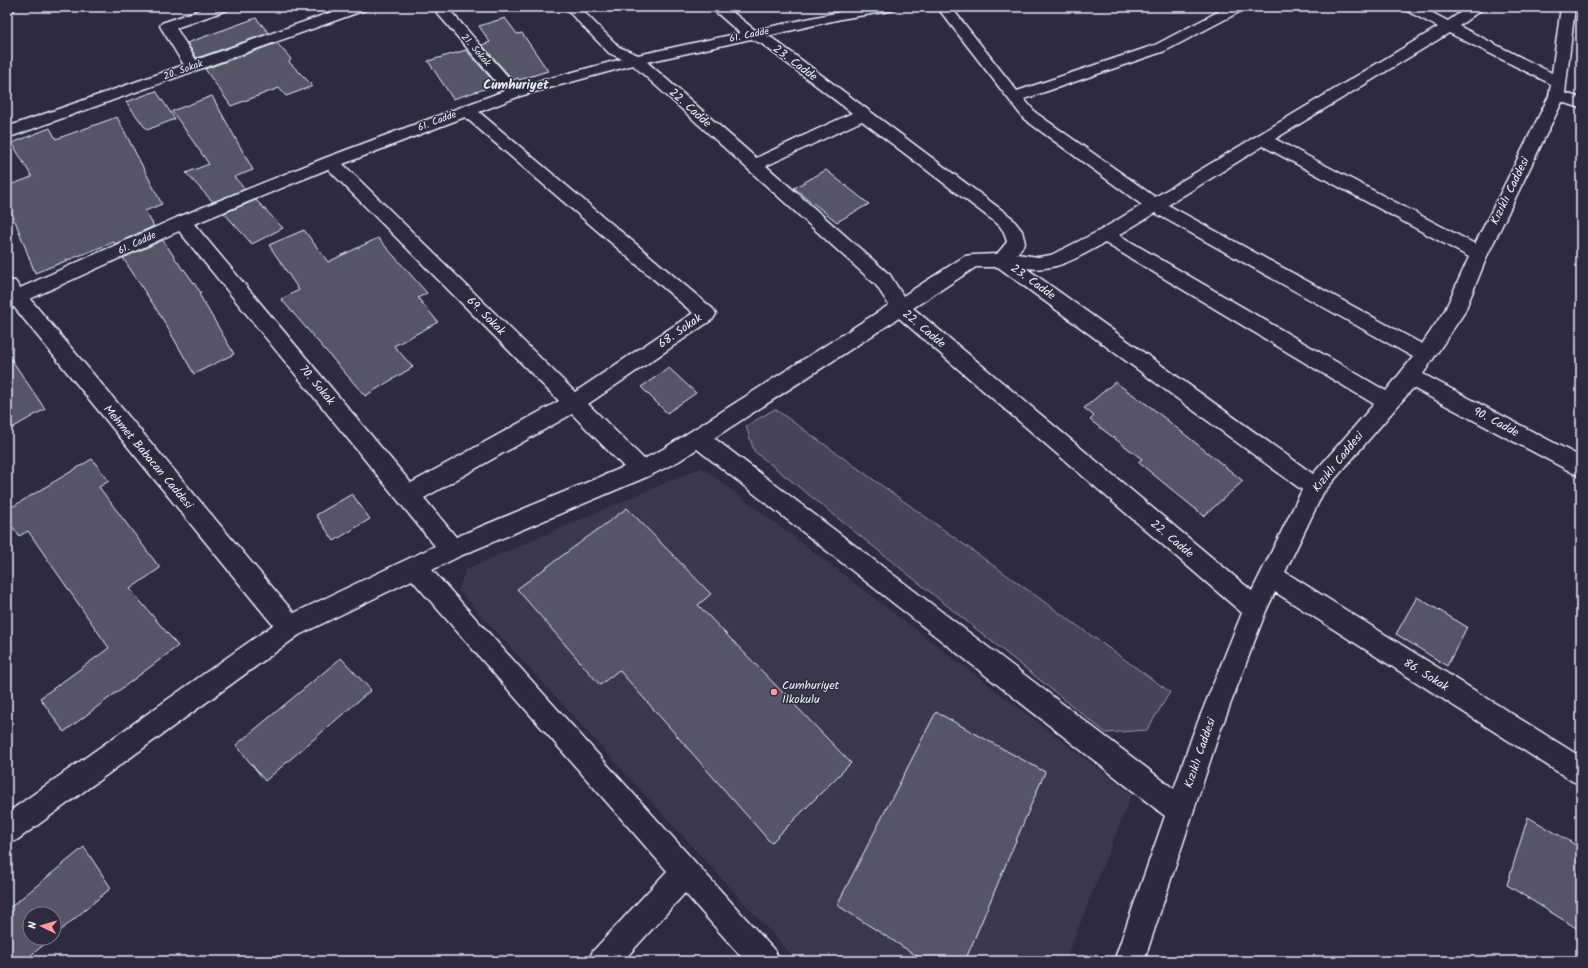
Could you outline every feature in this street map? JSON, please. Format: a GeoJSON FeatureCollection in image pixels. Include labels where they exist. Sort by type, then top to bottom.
{"type":"FeatureCollection","features":[{"type":"Feature","properties":{"kind":"street"},"geometry":{"type":"LineString","coordinates":[[193,67],[167,26],[222,7]]}},
{"type":"Feature","properties":{"kind":"street"},"geometry":{"type":"LineString","coordinates":[[313,7],[324,20]]}},
{"type":"Feature","properties":{"kind":"street","name":"20. Sokak"},"geometry":{"type":"LineString","coordinates":[[7,133],[360,7]]}},
{"type":"Feature","properties":{"kind":"street","name":"21. Sokak"},"geometry":{"type":"LineString","coordinates":[[439,7],[514,93]]}},
{"type":"Feature","properties":{"kind":"street","name":"22. Cadde"},"geometry":{"type":"LineString","coordinates":[[572,7],[614,50],[636,60],[883,280],[900,308],[1255,609]]}},
{"type":"Feature","properties":{"kind":"street","name":"23. Cadde"},"geometry":{"type":"LineString","coordinates":[[717,7],[751,34],[767,42],[1005,221],[1013,231],[1016,243],[1002,260],[1315,487]]}},
{"type":"Feature","properties":{"kind":"street","name":"61. Cadde"},"geometry":{"type":"LineString","coordinates":[[10,295],[182,222],[331,162],[514,93],[636,60],[751,34],[835,11],[890,7]]}},
{"type":"Feature","properties":{"kind":"street"},"geometry":{"type":"LineString","coordinates":[[944,7],[1030,116],[1154,206],[1425,355]]}},
{"type":"Feature","properties":{"kind":"street"},"geometry":{"type":"LineString","coordinates":[[1014,97],[1160,48],[1238,7]]}},
{"type":"Feature","properties":{"kind":"street"},"geometry":{"type":"LineString","coordinates":[[1410,7],[1450,26],[1581,103]]}},
{"type":"Feature","properties":{"kind":"street"},"geometry":{"type":"LineString","coordinates":[[7,830],[290,627],[452,549],[641,470],[671,455],[972,261],[1002,260],[1038,263],[1055,261],[1105,235],[1450,26],[1478,7]]}},
{"type":"Feature","properties":{"kind":"street","name":"Kızıklı Caddesi"},"geometry":{"type":"LineString","coordinates":[[1129,961],[1206,734],[1255,609],[1315,487],[1410,376],[1454,313],[1479,254],[1558,89],[1568,7]]}},
{"type":"Feature","properties":{"kind":"street","name":"68. Sokak"},"geometry":{"type":"LineString","coordinates":[[408,496],[574,403],[706,314],[467,110]]}},
{"type":"Feature","properties":{"kind":"street"},"geometry":{"type":"LineString","coordinates":[[754,165],[863,114]]}},
{"type":"Feature","properties":{"kind":"street"},"geometry":{"type":"LineString","coordinates":[[1262,139],[1479,254]]}},
{"type":"Feature","properties":{"kind":"street","name":"69. Sokak"},"geometry":{"type":"LineString","coordinates":[[331,162],[641,470]]}},
{"type":"Feature","properties":{"kind":"street","name":"70. Sokak"},"geometry":{"type":"LineString","coordinates":[[182,222],[452,549]]}},
{"type":"Feature","properties":{"kind":"street"},"geometry":{"type":"LineString","coordinates":[[1105,235],[1388,402]]}},
{"type":"Feature","properties":{"kind":"street","name":"Mehmet Babacan Caddesi"},"geometry":{"type":"LineString","coordinates":[[10,295],[290,627]]}},
{"type":"Feature","properties":{"kind":"street","name":"90. Cadde"},"geometry":{"type":"LineString","coordinates":[[1410,376],[1581,467]]}},
{"type":"Feature","properties":{"kind":"street"},"geometry":{"type":"LineString","coordinates":[[697,437],[1180,811]]}},
{"type":"Feature","properties":{"kind":"street"},"geometry":{"type":"LineString","coordinates":[[415,567],[765,961]]}},
{"type":"Feature","properties":{"kind":"street","name":"86. Sokak"},"geometry":{"type":"LineString","coordinates":[[1272,577],[1581,772]]}},
{"type":"Feature","properties":{"kind":"street"},"geometry":{"type":"LineString","coordinates":[[604,961],[686,871]]}},
{"type":"Feature","properties":{"kind":"shaded area"},"geometry":{"type":"Polygon","coordinates":[[[775,409],[1170,692],[1147,730],[1106,733],[754,451],[746,426],[775,409]]]}},
{"type":"Feature","properties":{"kind":"shaded area","name":"Cumhuriyet İlkokulu"},"geometry":{"type":"Polygon","coordinates":[[[702,467],[1132,794],[1065,961],[797,961],[458,590],[466,569],[702,467]]]}},
{"type":"Feature","properties":{"kind":"building"},"geometry":{"type":"Polygon","coordinates":[[[256,18],[269,33],[197,58],[187,43],[256,18]]]}},
{"type":"Feature","properties":{"kind":"building"},"geometry":{"type":"Polygon","coordinates":[[[505,18],[517,34],[522,33],[548,71],[519,80],[518,78],[513,80],[482,45],[490,42],[479,26],[505,18]]]}},
{"type":"Feature","properties":{"kind":"building"},"geometry":{"type":"Polygon","coordinates":[[[277,43],[291,59],[289,62],[313,86],[286,96],[279,88],[231,106],[205,69],[277,43]]]}},
{"type":"Feature","properties":{"kind":"building"},"geometry":{"type":"Polygon","coordinates":[[[466,50],[497,85],[453,99],[428,61],[466,50]]]}},
{"type":"Feature","properties":{"kind":"building"},"geometry":{"type":"Polygon","coordinates":[[[156,91],[175,119],[147,130],[126,102],[156,91]]]}},
{"type":"Feature","properties":{"kind":"building"},"geometry":{"type":"Polygon","coordinates":[[[212,96],[253,170],[234,177],[245,189],[213,202],[186,173],[209,164],[172,111],[212,96]]]}},
{"type":"Feature","properties":{"kind":"building"},"geometry":{"type":"Polygon","coordinates":[[[117,117],[162,204],[145,211],[154,226],[115,244],[114,242],[35,273],[7,200],[7,186],[32,177],[12,143],[50,128],[56,139],[117,117]]]}},
{"type":"Feature","properties":{"kind":"building"},"geometry":{"type":"Polygon","coordinates":[[[826,170],[869,204],[837,222],[794,188],[826,170]]]}},
{"type":"Feature","properties":{"kind":"building"},"geometry":{"type":"Polygon","coordinates":[[[256,200],[283,228],[252,244],[224,213],[256,200]]]}},
{"type":"Feature","properties":{"kind":"building"},"geometry":{"type":"Polygon","coordinates":[[[304,230],[328,262],[378,238],[427,293],[418,298],[438,322],[394,346],[413,367],[365,396],[281,299],[299,290],[269,245],[304,230]]]}},
{"type":"Feature","properties":{"kind":"building"},"geometry":{"type":"Polygon","coordinates":[[[163,240],[183,270],[184,269],[201,293],[199,294],[234,354],[194,374],[162,318],[123,258],[163,240]]]}},
{"type":"Feature","properties":{"kind":"building"},"geometry":{"type":"Polygon","coordinates":[[[7,353],[45,409],[7,431],[7,353]]]}},
{"type":"Feature","properties":{"kind":"building"},"geometry":{"type":"Polygon","coordinates":[[[669,368],[696,393],[667,413],[641,387],[669,368]]]}},
{"type":"Feature","properties":{"kind":"building"},"geometry":{"type":"Polygon","coordinates":[[[1115,382],[1152,408],[1243,481],[1204,516],[1138,462],[1142,459],[1090,420],[1094,416],[1084,408],[1115,382]]]}},
{"type":"Feature","properties":{"kind":"building"},"geometry":{"type":"Polygon","coordinates":[[[92,459],[109,481],[99,487],[160,568],[130,589],[178,646],[64,732],[40,698],[109,648],[28,531],[19,536],[7,519],[7,510],[92,459]]]}},
{"type":"Feature","properties":{"kind":"building"},"geometry":{"type":"Polygon","coordinates":[[[352,494],[370,519],[334,541],[316,515],[352,494]]]}},
{"type":"Feature","properties":{"kind":"building"},"geometry":{"type":"Polygon","coordinates":[[[627,508],[711,594],[698,605],[851,763],[771,843],[619,670],[600,685],[517,589],[627,508]]]}},
{"type":"Feature","properties":{"kind":"building"},"geometry":{"type":"Polygon","coordinates":[[[1417,597],[1467,627],[1447,666],[1396,634],[1417,597]]]}},
{"type":"Feature","properties":{"kind":"building"},"geometry":{"type":"Polygon","coordinates":[[[341,658],[371,690],[265,781],[236,745],[341,658]]]}},
{"type":"Feature","properties":{"kind":"building"},"geometry":{"type":"Polygon","coordinates":[[[936,712],[1045,772],[965,961],[925,961],[837,905],[936,712]]]}},
{"type":"Feature","properties":{"kind":"building"},"geometry":{"type":"Polygon","coordinates":[[[1528,817],[1581,848],[1581,931],[1507,885],[1528,817]]]}},
{"type":"Feature","properties":{"kind":"building"},"geometry":{"type":"Polygon","coordinates":[[[84,847],[111,888],[62,929],[62,906],[22,906],[22,946],[42,946],[24,961],[7,961],[7,910],[84,847]]]}},
{"type":"Feature","properties":{"kind":"place","name":"Cumhuriyet İlkokulu"},"geometry":{"type":"Point","coordinates":[774,692]}},
{"type":"Feature","properties":{"kind":"district","name":"Cumhuriyet"},"geometry":{"type":"Point","coordinates":[516,85]}}]}
